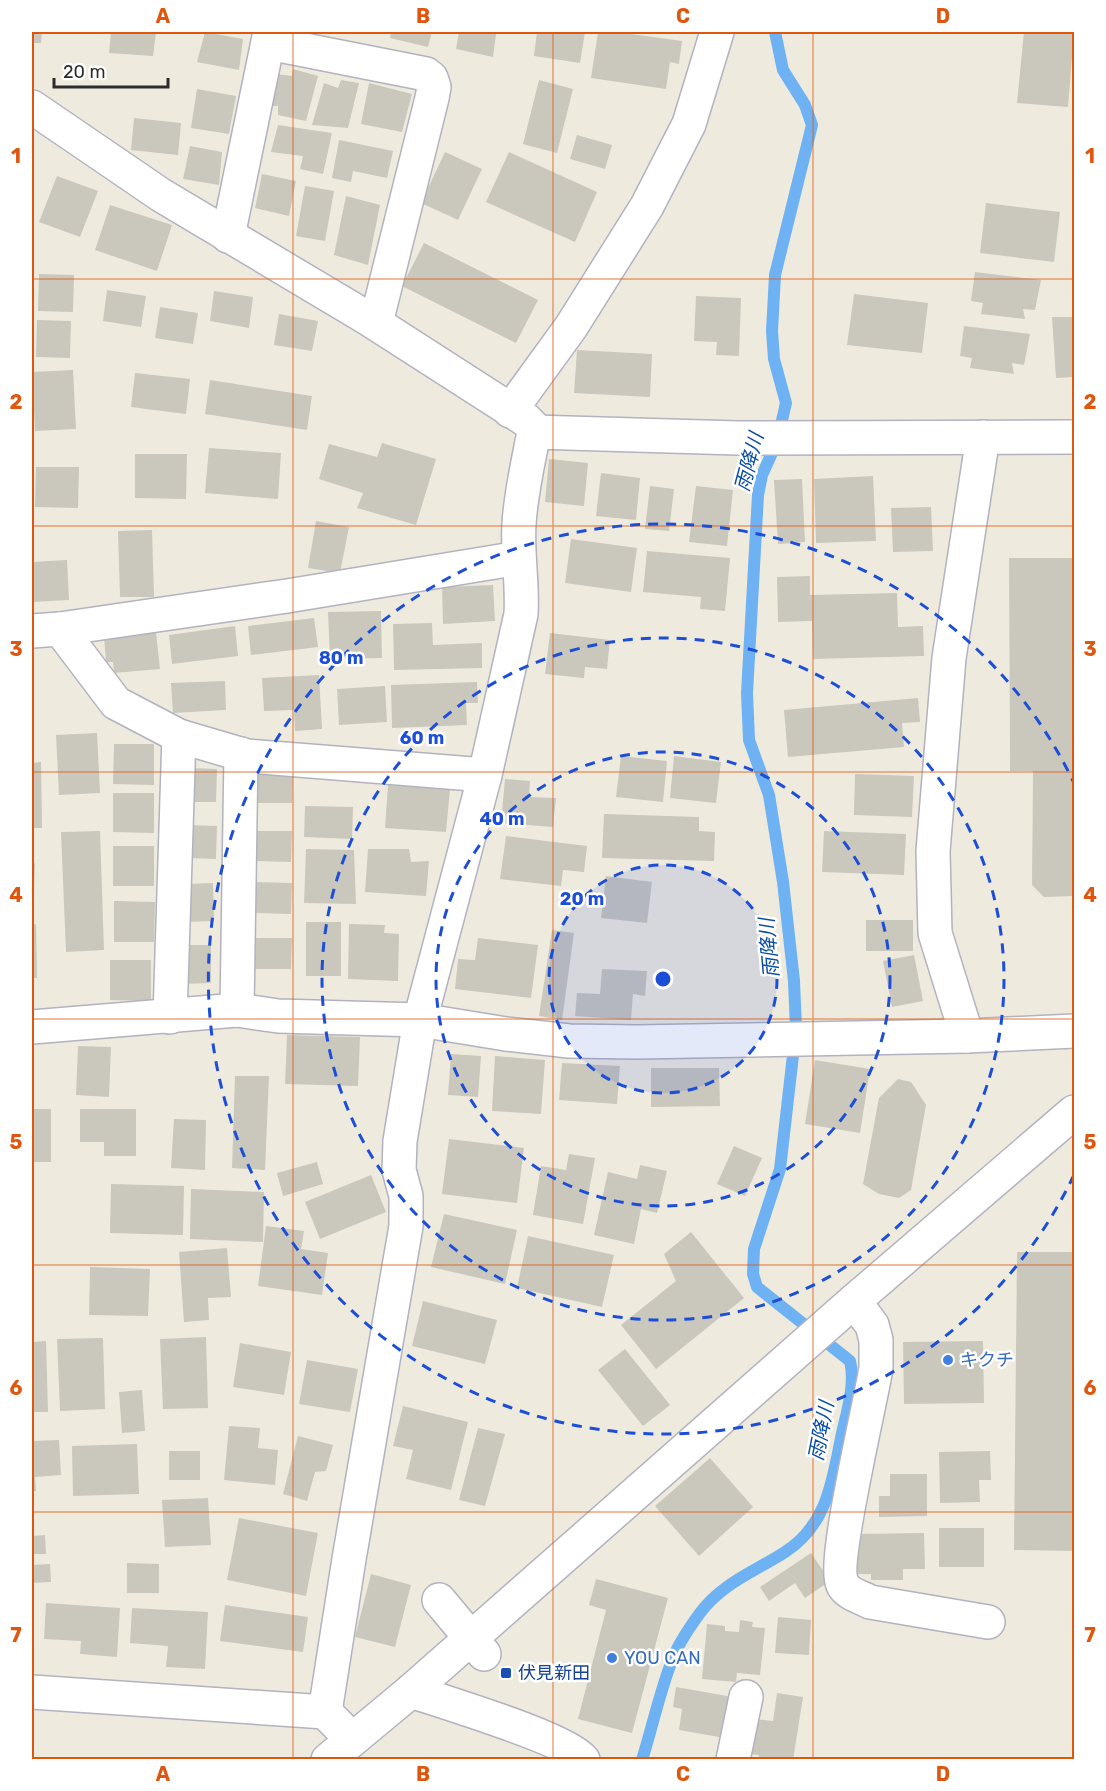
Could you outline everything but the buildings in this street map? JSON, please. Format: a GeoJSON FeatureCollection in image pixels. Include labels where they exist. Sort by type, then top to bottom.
{"type":"FeatureCollection","features":[{"type":"Feature","properties":{"kind":"street"},"geometry":{"type":"LineString","coordinates":[[325,1712],[406,1226],[406,1196],[399,1170],[400,1141],[420,1020],[485,775],[521,614],[519,525],[524,475],[522,421],[571,327],[647,207],[689,124],[717,32]]}},
{"type":"Feature","properties":{"kind":"street"},"geometry":{"type":"LineString","coordinates":[[228,236],[270,37],[426,74],[432,78],[434,87],[432,98],[376,323]]}},
{"type":"Feature","properties":{"kind":"street"},"geometry":{"type":"LineString","coordinates":[[32,107],[161,195],[376,323],[522,421],[737,438],[1074,436]]}},
{"type":"Feature","properties":{"kind":"street"},"geometry":{"type":"LineString","coordinates":[[967,1036],[935,933],[933,851],[949,658],[983,436]]}},
{"type":"Feature","properties":{"kind":"street"},"geometry":{"type":"LineString","coordinates":[[46,630],[288,596],[519,558]]}},
{"type":"Feature","properties":{"kind":"street"},"geometry":{"type":"LineString","coordinates":[[46,630],[116,703],[179,736],[247,756],[485,775]]}},
{"type":"Feature","properties":{"kind":"street"},"geometry":{"type":"LineString","coordinates":[[170,1017],[179,736]]}},
{"type":"Feature","properties":{"kind":"street"},"geometry":{"type":"LineString","coordinates":[[237,1010],[241,754]]}},
{"type":"Feature","properties":{"kind":"street"},"geometry":{"type":"LineString","coordinates":[[32,1027],[237,1010],[278,1016],[420,1020],[506,1034],[569,1041],[637,1042],[967,1036],[1074,1031]]}},
{"type":"Feature","properties":{"kind":"street"},"geometry":{"type":"LineString","coordinates":[[328,1760],[411,1691],[854,1301],[1074,1112]]}},
{"type":"Feature","properties":{"kind":"street"},"geometry":{"type":"LineString","coordinates":[[854,1301],[872,1325],[876,1340],[876,1368],[843,1539],[840,1575],[843,1584],[852,1593],[870,1602],[988,1622]]}},
{"type":"Feature","properties":{"kind":"street"},"geometry":{"type":"LineString","coordinates":[[439,1600],[484,1654]]}},
{"type":"Feature","properties":{"kind":"street"},"geometry":{"type":"LineString","coordinates":[[411,1691],[555,1742],[579,1754],[583,1760]]}},
{"type":"Feature","properties":{"kind":"street"},"geometry":{"type":"LineString","coordinates":[[32,1692],[325,1712],[352,1738]]}},
{"type":"Feature","properties":{"kind":"street"},"geometry":{"type":"LineString","coordinates":[[733,1760],[746,1697]]}},
{"type":"Feature","properties":{"kind":"waterway","name":"雨降川"},"geometry":{"type":"LineString","coordinates":[[642,1760],[674,1656],[696,1619],[718,1593],[799,1541],[819,1516],[830,1486],[848,1409],[852,1380],[850,1361],[757,1287],[753,1274],[754,1249],[780,1169],[796,1029],[794,981],[783,882],[769,795],[749,740],[747,693],[758,495],[762,475],[777,442],[786,403],[774,359],[772,331],[775,275],[812,125],[805,105],[783,70],[775,32]]}},
{"type":"Feature","properties":{"kind":"place","name":"キクチ"},"geometry":{"type":"Point","coordinates":[948,1360]}},
{"type":"Feature","properties":{"kind":"place","name":"YOU CAN"},"geometry":{"type":"Point","coordinates":[612,1658]}},
{"type":"Feature","properties":{"kind":"place","name":"伏見新田"},"geometry":{"type":"Point","coordinates":[506,1673]}}]}
